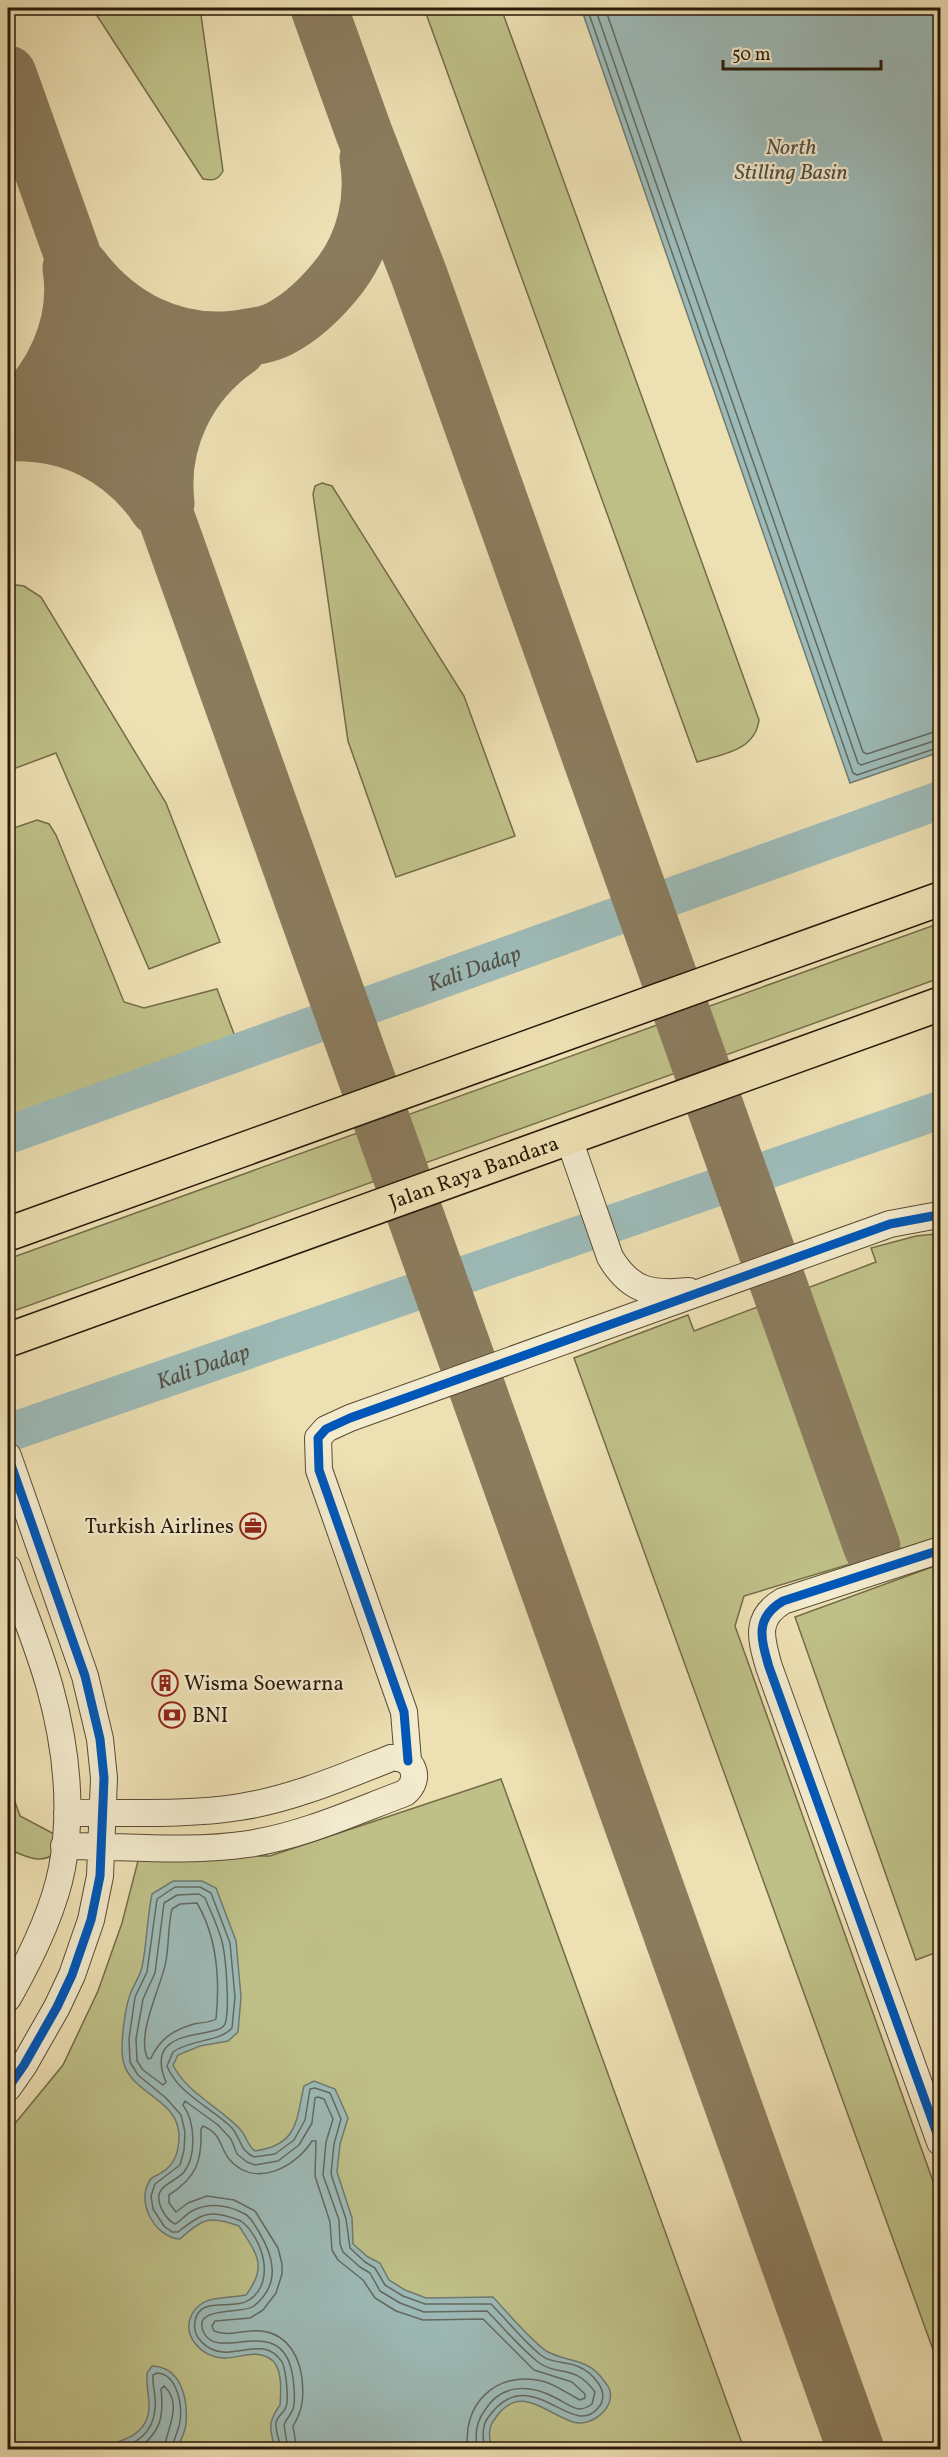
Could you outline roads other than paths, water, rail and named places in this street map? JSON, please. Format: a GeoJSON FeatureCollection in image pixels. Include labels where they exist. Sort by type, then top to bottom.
{"type":"FeatureCollection","features":[{"type":"Feature","properties":{"kind":"main road"},"geometry":{"type":"LineString","coordinates":[[8,1234],[940,899]]}},
{"type":"Feature","properties":{"kind":"main road","name":"Jalan Raya Bandara"},"geometry":{"type":"LineString","coordinates":[[9,1341],[252,1251],[940,1004]]}},
{"type":"Feature","properties":{"kind":"street"},"geometry":{"type":"LineString","coordinates":[[569,1139],[610,1257],[621,1274],[630,1283],[643,1288],[674,1292],[712,1289]]}},
{"type":"Feature","properties":{"kind":"street"},"geometry":{"type":"LineString","coordinates":[[408,1761],[404,1712],[319,1470],[318,1438],[326,1429],[350,1418],[890,1224],[924,1217],[940,1217]]}},
{"type":"Feature","properties":{"kind":"street"},"geometry":{"type":"LineString","coordinates":[[8,1456],[85,1676],[100,1739],[104,1778],[100,1876],[91,1920],[72,1976],[43,2034],[8,2088]]}},
{"type":"Feature","properties":{"kind":"street"},"geometry":{"type":"LineString","coordinates":[[940,1550],[783,1601],[768,1612],[762,1629],[769,1667],[940,2142]]}},
{"type":"Feature","properties":{"kind":"street"},"geometry":{"type":"LineString","coordinates":[[8,1568],[50,1688],[67,1777],[62,1869],[43,1928],[8,1998]]}},
{"type":"Feature","properties":{"kind":"street"},"geometry":{"type":"LineString","coordinates":[[64,1846],[196,1849],[248,1844],[290,1834],[405,1793],[414,1784],[416,1777],[408,1761],[403,1758],[391,1758],[286,1797],[240,1807],[195,1812],[66,1813]]}},
{"type":"Feature","properties":{"kind":"water","name":"North Stilling Basin"},"geometry":{"type":"Polygon","coordinates":[[[581,8],[940,8],[940,752],[850,783],[581,8]]]}},
{"type":"Feature","properties":{"kind":"water"},"geometry":{"type":"Polygon","coordinates":[[[173,1881],[202,1881],[216,1888],[236,1941],[241,1997],[238,2032],[228,2041],[200,2046],[178,2055],[173,2065],[179,2075],[194,2091],[240,2129],[255,2151],[269,2148],[287,2137],[296,2120],[304,2086],[314,2081],[335,2089],[348,2118],[340,2144],[337,2172],[352,2218],[353,2244],[368,2257],[380,2263],[389,2280],[405,2290],[426,2298],[493,2297],[542,2348],[555,2355],[589,2366],[601,2377],[609,2388],[610,2395],[606,2409],[601,2414],[587,2422],[580,2423],[532,2403],[522,2401],[513,2403],[503,2409],[492,2423],[490,2438],[494,2449],[275,2449],[271,2422],[280,2405],[281,2386],[279,2372],[274,2361],[257,2354],[229,2358],[215,2357],[207,2354],[195,2344],[189,2330],[192,2314],[202,2303],[216,2298],[246,2295],[257,2276],[258,2260],[255,2252],[239,2226],[221,2220],[207,2220],[180,2239],[171,2237],[163,2233],[150,2218],[145,2199],[146,2189],[151,2179],[170,2166],[173,2161],[179,2134],[171,2113],[136,2083],[129,2074],[124,2064],[122,2038],[129,1998],[142,1967],[152,1894],[173,1881]]]}},
{"type":"Feature","properties":{"kind":"water"},"geometry":{"type":"Polygon","coordinates":[[[152,2366],[170,2372],[176,2378],[184,2394],[186,2426],[177,2449],[91,2449],[129,2437],[143,2425],[148,2417],[149,2406],[147,2373],[152,2366]]]}},
{"type":"Feature","properties":{"kind":"waterway","name":"Kali Dadap"},"geometry":{"type":"LineString","coordinates":[[8,1135],[940,800]]}},
{"type":"Feature","properties":{"kind":"waterway","name":"Kali Dadap"},"geometry":{"type":"LineString","coordinates":[[8,1433],[940,1110]]}},
{"type":"Feature","properties":{"kind":"place","name":"Turkish Airlines"},"geometry":{"type":"Point","coordinates":[253,1526]}},
{"type":"Feature","properties":{"kind":"place","name":"Wisma Soewarna"},"geometry":{"type":"Point","coordinates":[165,1683]}},
{"type":"Feature","properties":{"kind":"place","name":"BNI"},"geometry":{"type":"Point","coordinates":[172,1715]}}]}
